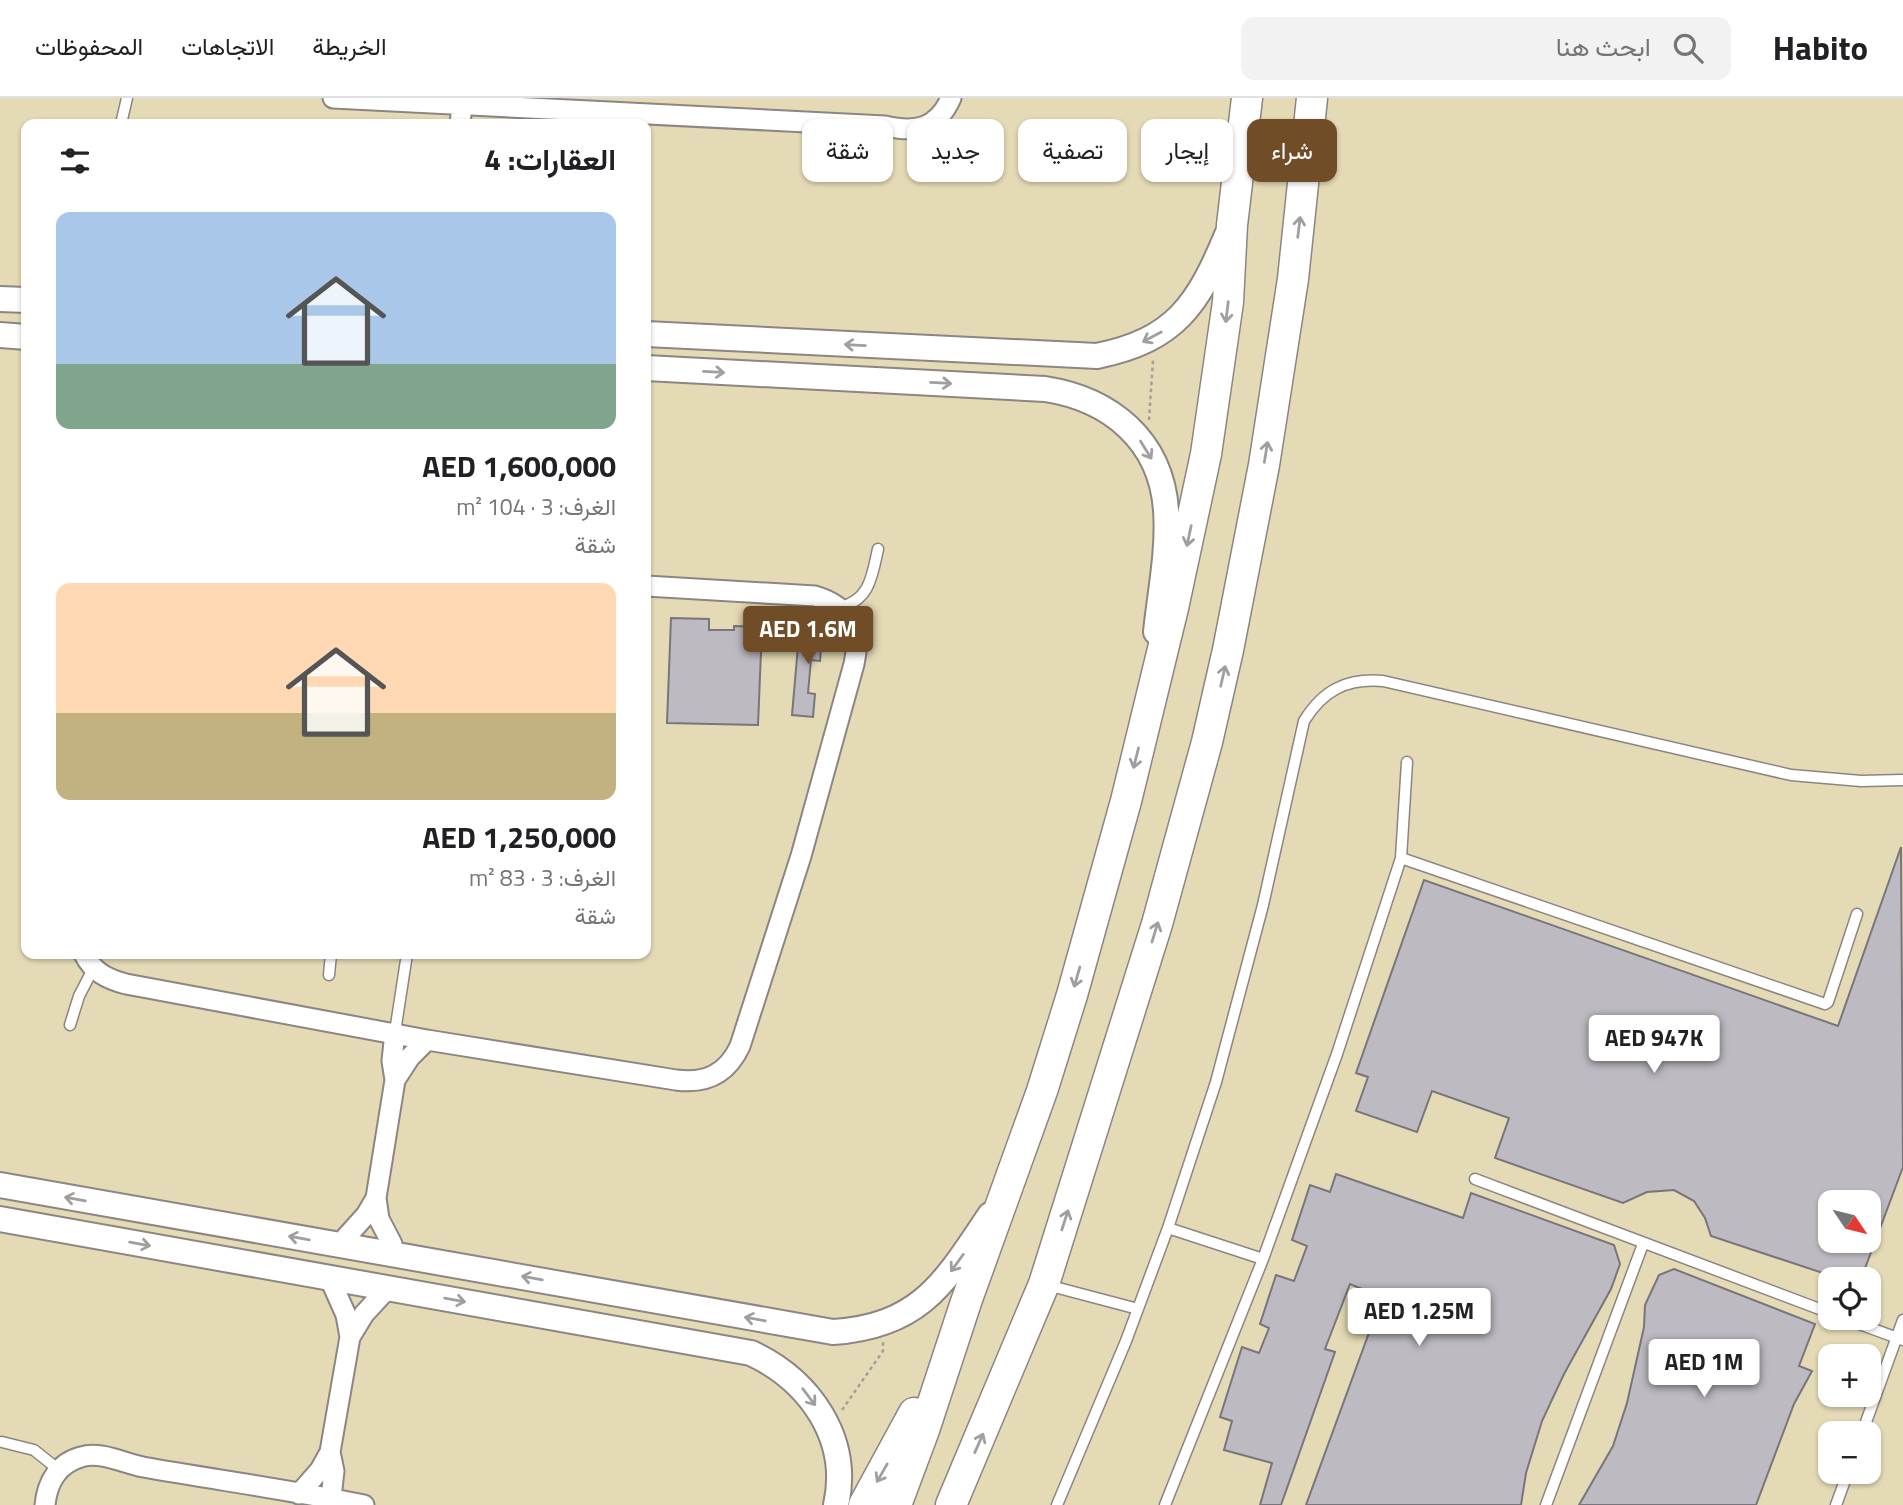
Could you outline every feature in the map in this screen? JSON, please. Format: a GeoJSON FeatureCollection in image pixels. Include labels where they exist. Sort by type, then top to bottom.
{"type":"FeatureCollection","features":[{"type":"Feature","properties":{"kind":"main road"},"geometry":{"type":"LineString","coordinates":[[895,1505],[925,1430],[966,1302],[1010,1186],[1093,922],[1150,703],[1206,454],[1228,302],[1232,225],[1247,98]]}},
{"type":"Feature","properties":{"kind":"main road"},"geometry":{"type":"LineString","coordinates":[[951,1505],[1044,1284],[1157,924],[1207,742],[1228,650],[1279,372],[1312,98]]}},
{"type":"Feature","properties":{"kind":"main road"},"geometry":{"type":"LineString","coordinates":[[864,1505],[931,1379],[966,1302]]}},
{"type":"Feature","properties":{"kind":"street"},"geometry":{"type":"LineString","coordinates":[[333,98],[461,109],[802,122]]}},
{"type":"Feature","properties":{"kind":"street"},"geometry":{"type":"LineString","coordinates":[[893,124],[916,119],[932,108],[940,98]]}},
{"type":"Feature","properties":{"kind":"street"},"geometry":{"type":"LineString","coordinates":[[893,127],[908,130],[926,126],[941,114],[951,98]]}},
{"type":"Feature","properties":{"kind":"street"},"geometry":{"type":"LineString","coordinates":[[651,334],[1097,356],[1144,342],[1165,330],[1184,314],[1199,296],[1232,225]]}},
{"type":"Feature","properties":{"kind":"street"},"geometry":{"type":"LineString","coordinates":[[0,299],[21,300]]}},
{"type":"Feature","properties":{"kind":"street"},"geometry":{"type":"LineString","coordinates":[[0,335],[21,337]]}},
{"type":"Feature","properties":{"kind":"street"},"geometry":{"type":"LineString","coordinates":[[651,368],[1045,389],[1071,393],[1095,402],[1118,416],[1152,458],[1162,483],[1166,510],[1150,703]]}},
{"type":"Feature","properties":{"kind":"street"},"geometry":{"type":"LineString","coordinates":[[89,961],[103,976],[126,984],[427,1040],[691,1082],[707,1080],[722,1072],[733,1060],[797,869],[855,664],[858,648],[856,633],[850,618],[839,607],[815,596],[651,586]]}},
{"type":"Feature","properties":{"kind":"street"},"geometry":{"type":"LineString","coordinates":[[391,1253],[391,1241],[379,1219],[376,1198],[395,1080],[392,1060],[395,1032]]}},
{"type":"Feature","properties":{"kind":"street"},"geometry":{"type":"LineString","coordinates":[[395,1080],[410,1057],[427,1040]]}},
{"type":"Feature","properties":{"kind":"street"},"geometry":{"type":"LineString","coordinates":[[0,1185],[820,1330],[859,1330],[883,1324],[907,1313],[928,1298],[946,1279],[1010,1186]]}},
{"type":"Feature","properties":{"kind":"street"},"geometry":{"type":"LineString","coordinates":[[339,1245],[366,1215],[376,1198]]}},
{"type":"Feature","properties":{"kind":"street"},"geometry":{"type":"LineString","coordinates":[[0,1219],[751,1353],[774,1363],[794,1378],[823,1418],[834,1442],[839,1467],[836,1505]]}},
{"type":"Feature","properties":{"kind":"street"},"geometry":{"type":"LineString","coordinates":[[299,1494],[320,1470],[330,1452],[350,1337],[346,1315],[330,1279]]}},
{"type":"Feature","properties":{"kind":"street"},"geometry":{"type":"LineString","coordinates":[[350,1337],[364,1314],[388,1288]]}},
{"type":"Feature","properties":{"kind":"street"},"geometry":{"type":"LineString","coordinates":[[330,1452],[334,1471],[331,1498]]}},
{"type":"Feature","properties":{"kind":"street"},"geometry":{"type":"LineString","coordinates":[[45,1505],[49,1484],[59,1470],[71,1461],[91,1455],[132,1465],[364,1505]]}},
{"type":"Feature","properties":{"kind":"street"},"geometry":{"type":"LineString","coordinates":[[55,1505],[63,1484],[84,1468],[101,1464],[132,1465]]}},
{"type":"Feature","properties":{"kind":"lane"},"geometry":{"type":"LineString","coordinates":[[122,119],[127,98]]}},
{"type":"Feature","properties":{"kind":"lane"},"geometry":{"type":"LineString","coordinates":[[839,607],[851,604],[867,590],[878,550]]}},
{"type":"Feature","properties":{"kind":"lane"},"geometry":{"type":"LineString","coordinates":[[1057,1505],[1138,1310],[1168,1228],[1212,1094],[1241,993],[1304,721],[1314,705],[1328,691],[1345,683],[1364,679],[1383,681],[1791,775],[1861,781],[1903,780]]}},
{"type":"Feature","properties":{"kind":"lane"},"geometry":{"type":"LineString","coordinates":[[1165,1505],[1263,1259],[1337,1054],[1401,858],[1407,762]]}},
{"type":"Feature","properties":{"kind":"lane"},"geometry":{"type":"LineString","coordinates":[[1401,858],[1825,1004],[1857,914]]}},
{"type":"Feature","properties":{"kind":"lane"},"geometry":{"type":"LineString","coordinates":[[328,975],[330,959]]}},
{"type":"Feature","properties":{"kind":"lane"},"geometry":{"type":"LineString","coordinates":[[395,1032],[406,959]]}},
{"type":"Feature","properties":{"kind":"lane"},"geometry":{"type":"LineString","coordinates":[[70,1026],[89,961]]}},
{"type":"Feature","properties":{"kind":"lane"},"geometry":{"type":"LineString","coordinates":[[1475,1179],[1818,1309]]}},
{"type":"Feature","properties":{"kind":"lane"},"geometry":{"type":"LineString","coordinates":[[1168,1228],[1263,1259]]}},
{"type":"Feature","properties":{"kind":"lane"},"geometry":{"type":"LineString","coordinates":[[1546,1505],[1643,1244]]}},
{"type":"Feature","properties":{"kind":"lane"},"geometry":{"type":"LineString","coordinates":[[1044,1284],[1138,1310]]}},
{"type":"Feature","properties":{"kind":"lane"},"geometry":{"type":"LineString","coordinates":[[1867,1421],[1900,1339],[1903,1320]]}},
{"type":"Feature","properties":{"kind":"lane"},"geometry":{"type":"LineString","coordinates":[[1876,1330],[1900,1339]]}},
{"type":"Feature","properties":{"kind":"lane"},"geometry":{"type":"LineString","coordinates":[[2,1443],[34,1450],[59,1470]]}},
{"type":"Feature","properties":{"kind":"lane"},"geometry":{"type":"LineString","coordinates":[[1836,1505],[1844,1484]]}},
{"type":"Feature","properties":{"kind":"path"},"geometry":{"type":"LineString","coordinates":[[1136,435],[1149,424],[1153,359],[1144,342]]}},
{"type":"Feature","properties":{"kind":"path"},"geometry":{"type":"LineString","coordinates":[[823,1418],[844,1409],[883,1351],[883,1324]]}},
{"type":"Feature","properties":{"kind":"sand"},"geometry":{"type":"Polygon","coordinates":[[[0,98],[1903,98],[1903,1505],[0,1505],[0,98]]]}},
{"type":"Feature","properties":{"kind":"building"},"geometry":{"type":"Polygon","coordinates":[[[671,618],[709,619],[709,630],[734,630],[734,626],[762,627],[758,725],[667,723],[671,618]]]}},
{"type":"Feature","properties":{"kind":"building"},"geometry":{"type":"Polygon","coordinates":[[[800,623],[822,625],[821,633],[832,634],[830,648],[821,647],[820,661],[811,660],[808,693],[815,694],[813,717],[792,715],[800,623]]]}},
{"type":"Feature","properties":{"kind":"building"},"geometry":{"type":"Polygon","coordinates":[[[1901,847],[1903,1167],[1881,1226],[1881,1190],[1818,1190],[1818,1253],[1871,1253],[1866,1267],[1818,1267],[1818,1271],[1711,1236],[1705,1218],[1694,1201],[1674,1190],[1647,1192],[1623,1203],[1495,1158],[1509,1118],[1432,1091],[1417,1132],[1356,1111],[1368,1077],[1356,1073],[1424,880],[1838,1026],[1901,847]]]}},
{"type":"Feature","properties":{"kind":"building"},"geometry":{"type":"Polygon","coordinates":[[[1336,1174],[1463,1218],[1471,1193],[1614,1245],[1620,1264],[1611,1289],[1564,1374],[1542,1421],[1526,1473],[1521,1505],[1306,1505],[1382,1297],[1350,1284],[1325,1349],[1335,1352],[1281,1505],[1260,1505],[1272,1463],[1224,1450],[1232,1421],[1220,1417],[1242,1347],[1259,1353],[1269,1328],[1260,1324],[1276,1275],[1294,1281],[1307,1246],[1292,1240],[1310,1185],[1330,1192],[1336,1174]]]}},
{"type":"Feature","properties":{"kind":"building"},"geometry":{"type":"Polygon","coordinates":[[[1674,1269],[1815,1324],[1799,1366],[1812,1371],[1794,1404],[1756,1505],[1579,1505],[1613,1446],[1627,1403],[1644,1327],[1645,1305],[1659,1275],[1674,1269]]]}}]}
